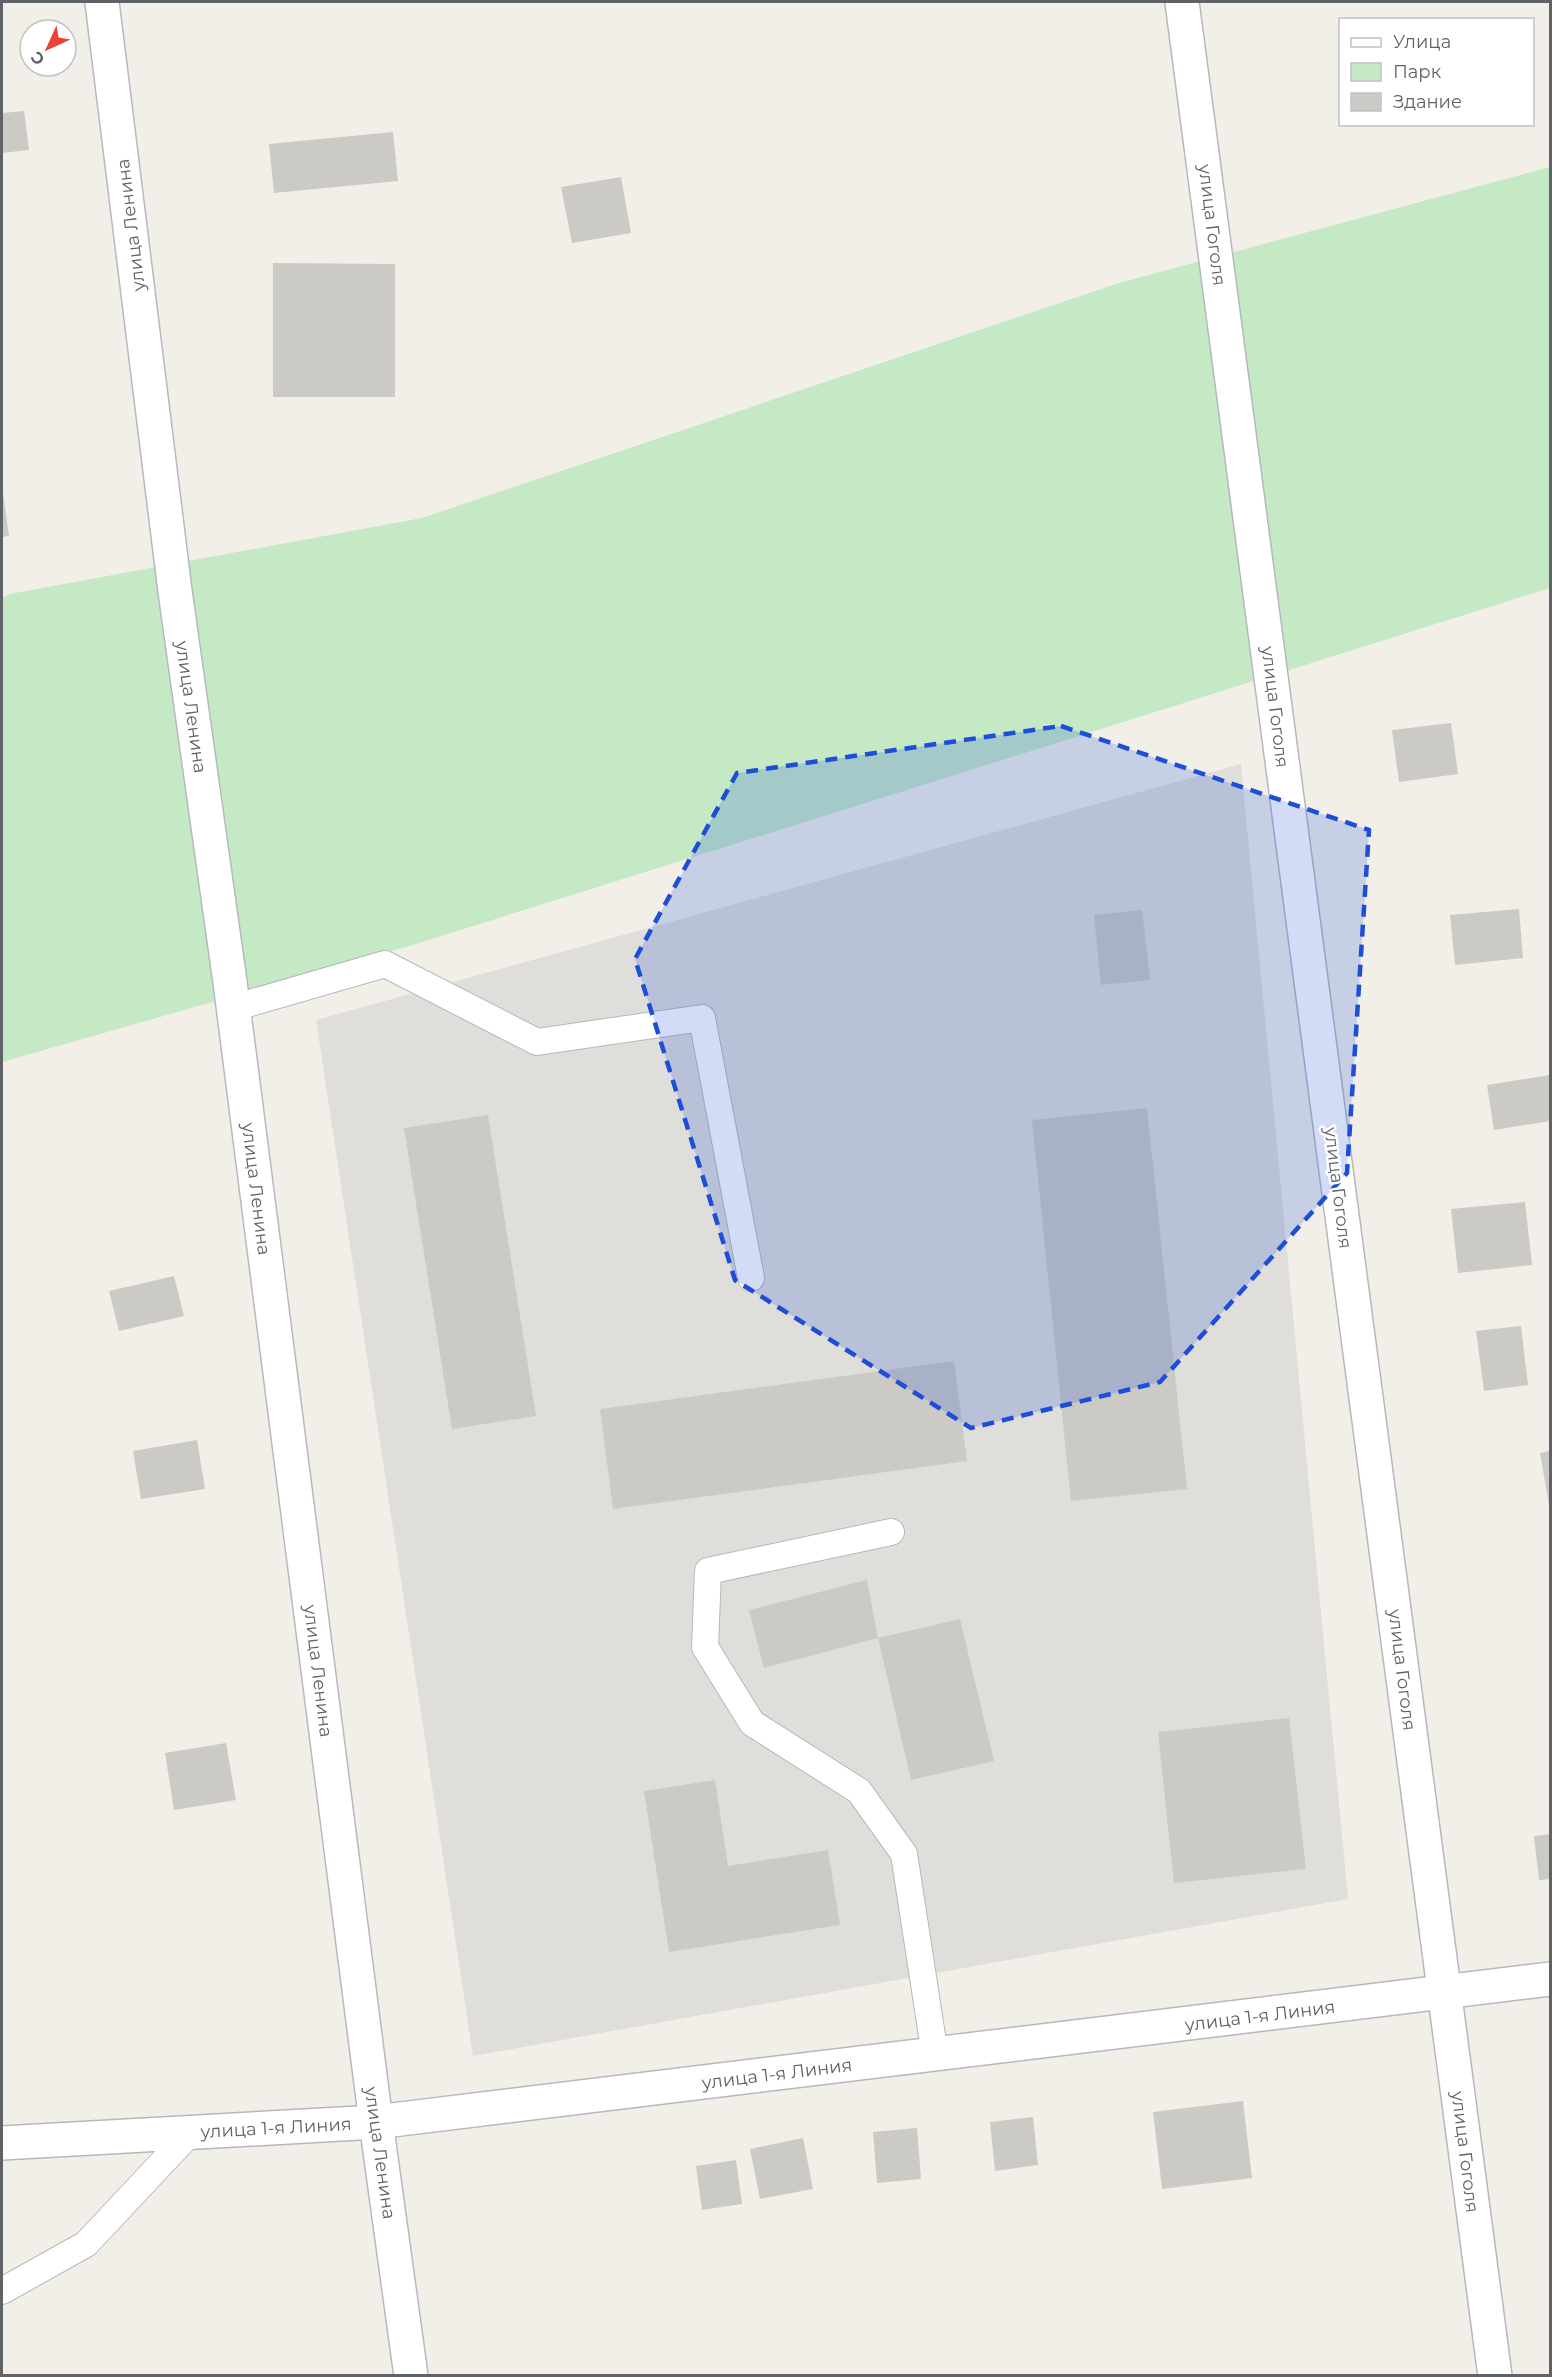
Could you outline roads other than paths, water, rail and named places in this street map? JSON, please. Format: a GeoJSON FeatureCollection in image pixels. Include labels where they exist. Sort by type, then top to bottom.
{"type":"FeatureCollection","features":[{"type":"Feature","properties":{"kind":"street","name":"улица Ленина"},"geometry":{"type":"LineString","coordinates":[[102,2],[175,591],[231,995],[376,2122],[411,2376]]}},
{"type":"Feature","properties":{"kind":"street","name":"улица Гоголя"},"geometry":{"type":"LineString","coordinates":[[1182,2],[1495,2376]]}},
{"type":"Feature","properties":{"kind":"street","name":"улица 1-я Линия"},"geometry":{"type":"LineString","coordinates":[[2,2143],[376,2122],[1444,1994],[1551,1979]]}},
{"type":"Feature","properties":{"kind":"lane"},"geometry":{"type":"LineString","coordinates":[[231,995],[385,964],[537,1042],[702,1018],[751,1278]]}},
{"type":"Feature","properties":{"kind":"lane"},"geometry":{"type":"LineString","coordinates":[[891,1532],[708,1570],[705,1647],[752,1723],[859,1791],[904,1854],[935,2055]]}},
{"type":"Feature","properties":{"kind":"lane"},"geometry":{"type":"LineString","coordinates":[[2,2291],[86,2244],[191,2132]]}}]}
